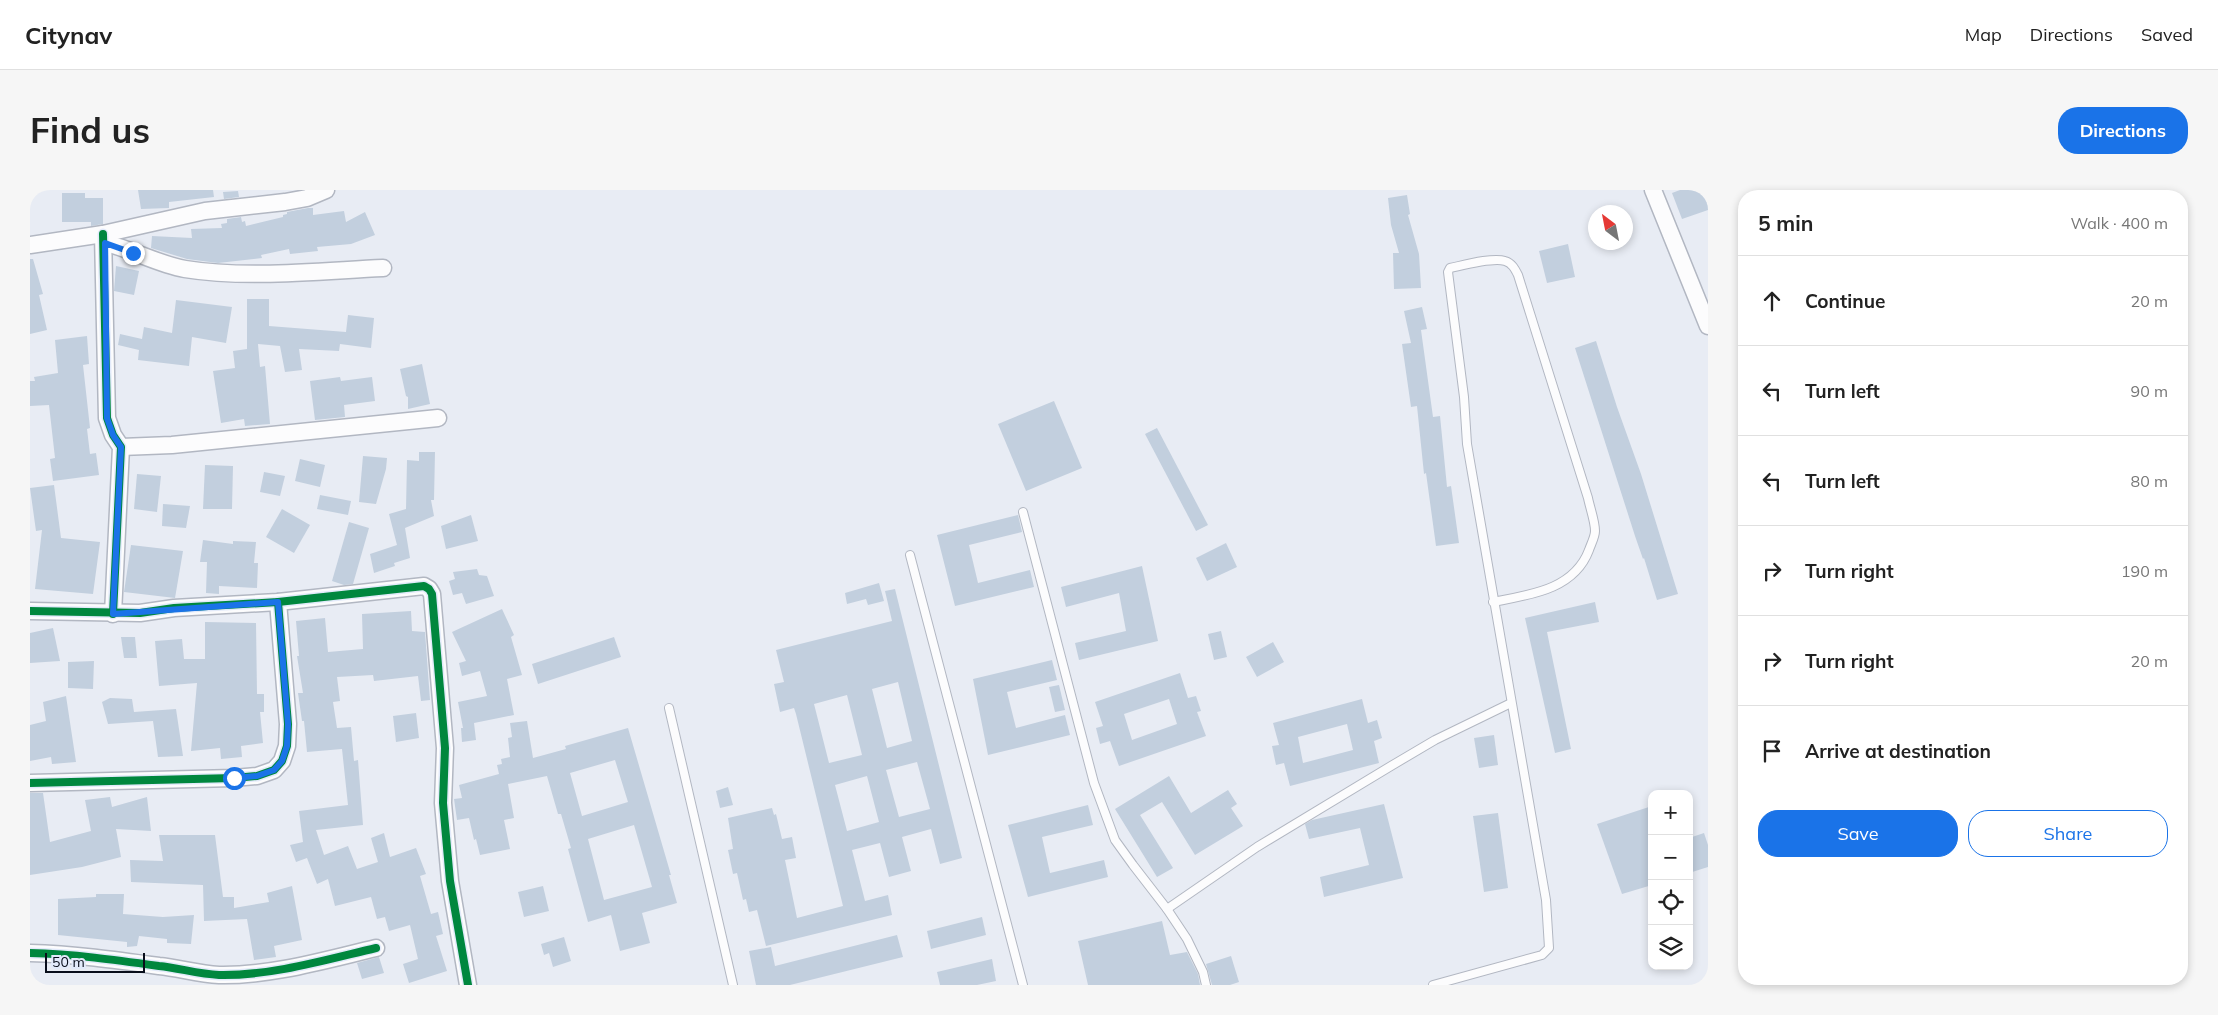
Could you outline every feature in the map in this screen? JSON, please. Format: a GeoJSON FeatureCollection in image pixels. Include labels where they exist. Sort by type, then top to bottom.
{"type":"FeatureCollection","features":[{"type":"Feature","properties":{"kind":"street"},"geometry":{"type":"LineString","coordinates":[[30,245],[104,238],[205,210],[285,202],[307,198],[326,190]]}},
{"type":"Feature","properties":{"kind":"street"},"geometry":{"type":"LineString","coordinates":[[1653,190],[1708,326]]}},
{"type":"Feature","properties":{"kind":"street"},"geometry":{"type":"LineString","coordinates":[[104,238],[117,246],[159,263],[186,269],[278,273],[383,268]]}},
{"type":"Feature","properties":{"kind":"street"},"geometry":{"type":"LineString","coordinates":[[104,238],[107,418],[113,435],[121,447],[113,614]]}},
{"type":"Feature","properties":{"kind":"street"},"geometry":{"type":"LineString","coordinates":[[121,447],[172,445],[438,418]]}},
{"type":"Feature","properties":{"kind":"street"},"geometry":{"type":"LineString","coordinates":[[30,611],[113,614],[278,602],[424,586],[429,589],[432,594],[445,748],[443,803],[450,881],[468,985]]}},
{"type":"Feature","properties":{"kind":"street"},"geometry":{"type":"LineString","coordinates":[[30,783],[224,779],[257,776],[274,770],[282,761],[287,746],[288,724],[278,602]]}},
{"type":"Feature","properties":{"kind":"street"},"geometry":{"type":"LineString","coordinates":[[30,954],[161,966],[196,974],[221,975],[253,973],[303,965],[376,948]]}},
{"type":"Feature","properties":{"kind":"lane"},"geometry":{"type":"LineString","coordinates":[[1433,985],[1542,956],[1549,948],[1546,900],[1493,602],[1467,444],[1464,397],[1448,270],[1481,262],[1505,260],[1513,266],[1518,275],[1582,479],[1595,533],[1587,556],[1575,573],[1556,586],[1532,594],[1493,602]]}},
{"type":"Feature","properties":{"kind":"lane"},"geometry":{"type":"LineString","coordinates":[[1023,512],[1094,783],[1115,840],[1132,865],[1168,909],[1187,939],[1203,972],[1206,985]]}},
{"type":"Feature","properties":{"kind":"lane"},"geometry":{"type":"LineString","coordinates":[[910,555],[1023,985]]}},
{"type":"Feature","properties":{"kind":"lane"},"geometry":{"type":"LineString","coordinates":[[1168,909],[1257,847],[1391,766],[1435,740],[1511,703]]}},
{"type":"Feature","properties":{"kind":"lane"},"geometry":{"type":"LineString","coordinates":[[670,708],[733,985]]}},
{"type":"Feature","properties":{"kind":"building"},"geometry":{"type":"Polygon","coordinates":[[[138,190],[213,190],[214,197],[169,202],[169,208],[141,209],[138,190]]]}},
{"type":"Feature","properties":{"kind":"building"},"geometry":{"type":"Polygon","coordinates":[[[1680,190],[1708,190],[1708,210],[1682,219],[1672,193],[1680,190]]]}},
{"type":"Feature","properties":{"kind":"building"},"geometry":{"type":"Polygon","coordinates":[[[238,191],[239,197],[224,199],[223,192],[238,191]]]}},
{"type":"Feature","properties":{"kind":"building"},"geometry":{"type":"Polygon","coordinates":[[[62,193],[85,193],[85,198],[103,198],[103,224],[91,226],[91,222],[62,222],[62,193]]]}},
{"type":"Feature","properties":{"kind":"building"},"geometry":{"type":"Polygon","coordinates":[[[1407,195],[1410,214],[1408,215],[1419,254],[1421,288],[1394,289],[1393,253],[1399,253],[1391,225],[1388,198],[1407,195]]]}},
{"type":"Feature","properties":{"kind":"building"},"geometry":{"type":"Polygon","coordinates":[[[313,208],[313,215],[344,211],[346,222],[365,212],[375,235],[351,244],[317,247],[318,251],[290,254],[289,249],[261,255],[262,258],[218,263],[187,259],[151,248],[152,236],[192,238],[191,229],[222,228],[221,224],[227,223],[227,219],[241,217],[242,222],[245,221],[246,226],[283,217],[287,212],[313,208]]]}},
{"type":"Feature","properties":{"kind":"building"},"geometry":{"type":"Polygon","coordinates":[[[1568,244],[1575,277],[1547,283],[1539,251],[1568,244]]]}},
{"type":"Feature","properties":{"kind":"building"},"geometry":{"type":"Polygon","coordinates":[[[30,259],[33,259],[43,294],[39,295],[47,330],[30,334],[30,259]]]}},
{"type":"Feature","properties":{"kind":"building"},"geometry":{"type":"Polygon","coordinates":[[[116,266],[139,271],[134,295],[114,291],[116,266]]]}},
{"type":"Feature","properties":{"kind":"building"},"geometry":{"type":"Polygon","coordinates":[[[247,299],[269,299],[269,326],[346,332],[348,315],[374,318],[371,348],[340,344],[339,351],[299,349],[302,370],[285,372],[280,346],[258,344],[260,367],[265,366],[270,424],[245,426],[244,419],[221,423],[213,371],[235,368],[233,351],[247,349],[247,299]]]}},
{"type":"Feature","properties":{"kind":"building"},"geometry":{"type":"Polygon","coordinates":[[[176,300],[232,307],[226,343],[192,337],[189,366],[138,360],[139,350],[118,345],[120,334],[142,339],[144,327],[172,333],[176,300]]]}},
{"type":"Feature","properties":{"kind":"building"},"geometry":{"type":"Polygon","coordinates":[[[1422,307],[1427,329],[1421,330],[1433,417],[1440,416],[1447,487],[1451,486],[1459,543],[1436,546],[1426,473],[1424,474],[1417,406],[1411,407],[1402,344],[1411,343],[1404,311],[1422,307]]]}},
{"type":"Feature","properties":{"kind":"building"},"geometry":{"type":"Polygon","coordinates":[[[87,336],[89,364],[83,365],[90,428],[87,429],[90,454],[96,453],[99,475],[53,481],[50,459],[55,458],[49,405],[30,406],[30,381],[35,381],[34,377],[58,373],[55,340],[87,336]]]}},
{"type":"Feature","properties":{"kind":"building"},"geometry":{"type":"Polygon","coordinates":[[[1596,341],[1641,474],[1678,594],[1657,600],[1575,348],[1596,341]]]}},
{"type":"Feature","properties":{"kind":"building"},"geometry":{"type":"Polygon","coordinates":[[[422,364],[430,404],[408,409],[408,397],[406,396],[400,369],[422,364]]]}},
{"type":"Feature","properties":{"kind":"building"},"geometry":{"type":"Polygon","coordinates":[[[340,377],[341,381],[372,377],[375,401],[344,405],[345,417],[315,420],[310,381],[340,377]]]}},
{"type":"Feature","properties":{"kind":"building"},"geometry":{"type":"Polygon","coordinates":[[[1054,401],[1082,468],[1026,491],[998,424],[1054,401]]]}},
{"type":"Feature","properties":{"kind":"building"},"geometry":{"type":"Polygon","coordinates":[[[1157,428],[1208,525],[1196,531],[1145,434],[1157,428]]]}},
{"type":"Feature","properties":{"kind":"building"},"geometry":{"type":"Polygon","coordinates":[[[419,452],[435,452],[434,500],[431,500],[434,516],[405,528],[410,558],[394,563],[395,566],[374,573],[370,554],[397,545],[389,514],[406,509],[407,460],[419,461],[419,452]]]}},
{"type":"Feature","properties":{"kind":"building"},"geometry":{"type":"Polygon","coordinates":[[[363,456],[387,458],[386,469],[376,504],[359,502],[363,456]]]}},
{"type":"Feature","properties":{"kind":"building"},"geometry":{"type":"Polygon","coordinates":[[[300,459],[325,465],[320,487],[295,481],[300,459]]]}},
{"type":"Feature","properties":{"kind":"building"},"geometry":{"type":"Polygon","coordinates":[[[205,465],[233,466],[232,509],[203,509],[205,465]]]}},
{"type":"Feature","properties":{"kind":"building"},"geometry":{"type":"Polygon","coordinates":[[[264,472],[285,476],[280,496],[260,492],[264,472]]]}},
{"type":"Feature","properties":{"kind":"building"},"geometry":{"type":"Polygon","coordinates":[[[137,474],[161,476],[157,512],[134,509],[137,474]]]}},
{"type":"Feature","properties":{"kind":"building"},"geometry":{"type":"Polygon","coordinates":[[[54,485],[61,538],[100,542],[93,594],[35,589],[42,530],[36,531],[30,488],[54,485]]]}},
{"type":"Feature","properties":{"kind":"building"},"geometry":{"type":"Polygon","coordinates":[[[320,495],[351,501],[348,515],[317,509],[320,495]]]}},
{"type":"Feature","properties":{"kind":"building"},"geometry":{"type":"Polygon","coordinates":[[[163,504],[190,506],[186,528],[162,526],[163,504]]]}},
{"type":"Feature","properties":{"kind":"building"},"geometry":{"type":"Polygon","coordinates":[[[282,509],[310,525],[294,553],[266,537],[282,509]]]}},
{"type":"Feature","properties":{"kind":"building"},"geometry":{"type":"Polygon","coordinates":[[[471,515],[478,541],[446,549],[441,526],[471,515]]]}},
{"type":"Feature","properties":{"kind":"building"},"geometry":{"type":"Polygon","coordinates":[[[1018,515],[1022,532],[969,545],[978,583],[1030,570],[1034,587],[955,606],[937,535],[1018,515]]]}},
{"type":"Feature","properties":{"kind":"building"},"geometry":{"type":"Polygon","coordinates":[[[349,522],[369,528],[353,584],[344,585],[332,581],[349,522]]]}},
{"type":"Feature","properties":{"kind":"building"},"geometry":{"type":"Polygon","coordinates":[[[203,540],[233,544],[233,541],[256,542],[254,563],[258,563],[257,588],[219,586],[219,594],[206,593],[207,562],[200,562],[203,540]]]}},
{"type":"Feature","properties":{"kind":"building"},"geometry":{"type":"Polygon","coordinates":[[[1226,543],[1237,567],[1207,581],[1196,558],[1226,543]]]}},
{"type":"Feature","properties":{"kind":"building"},"geometry":{"type":"Polygon","coordinates":[[[131,545],[183,551],[175,598],[124,592],[131,545]]]}},
{"type":"Feature","properties":{"kind":"building"},"geometry":{"type":"Polygon","coordinates":[[[1142,566],[1158,641],[1079,660],[1075,643],[1126,631],[1119,593],[1066,607],[1061,587],[1142,566]]]}},
{"type":"Feature","properties":{"kind":"building"},"geometry":{"type":"Polygon","coordinates":[[[477,569],[479,575],[487,576],[494,596],[466,604],[462,593],[453,595],[449,581],[455,579],[453,572],[477,569]]]}},
{"type":"Feature","properties":{"kind":"building"},"geometry":{"type":"Polygon","coordinates":[[[879,583],[884,601],[868,605],[866,599],[847,604],[845,593],[879,583]]]}},
{"type":"Feature","properties":{"kind":"building"},"geometry":{"type":"Polygon","coordinates":[[[895,589],[962,858],[940,864],[931,829],[902,837],[911,871],[889,877],[880,843],[852,850],[865,901],[888,895],[892,915],[766,946],[757,910],[749,912],[746,899],[743,900],[737,873],[733,874],[728,850],[733,849],[728,818],[772,808],[774,815],[776,814],[782,839],[792,837],[796,858],[785,860],[797,918],[843,906],[796,714],[794,708],[780,712],[774,684],[784,682],[776,650],[892,621],[885,591],[895,589]],[[898,682],[872,689],[887,748],[912,741],[898,682]],[[847,695],[814,704],[829,763],[862,755],[847,695]],[[917,762],[886,770],[899,817],[930,809],[917,762]],[[867,776],[835,785],[847,831],[879,822],[867,776]]]}},
{"type":"Feature","properties":{"kind":"building"},"geometry":{"type":"Polygon","coordinates":[[[1595,602],[1599,622],[1547,632],[1571,749],[1555,753],[1525,618],[1595,602]]]}},
{"type":"Feature","properties":{"kind":"building"},"geometry":{"type":"Polygon","coordinates":[[[502,609],[514,635],[511,637],[522,675],[507,679],[514,715],[474,723],[476,740],[462,742],[461,728],[463,728],[458,702],[487,696],[480,671],[462,676],[459,663],[466,661],[452,632],[502,609]]]}},
{"type":"Feature","properties":{"kind":"building"},"geometry":{"type":"Polygon","coordinates":[[[411,611],[412,631],[425,632],[430,700],[421,701],[418,676],[374,681],[373,675],[337,677],[340,701],[333,702],[337,728],[351,727],[354,761],[358,760],[363,825],[316,830],[324,855],[348,846],[357,869],[378,862],[371,838],[384,833],[390,857],[416,848],[426,874],[420,876],[431,914],[438,912],[443,934],[436,936],[447,971],[409,983],[403,964],[418,959],[410,925],[389,931],[385,917],[377,919],[371,897],[335,906],[328,879],[317,884],[307,858],[296,862],[290,845],[303,842],[299,811],[348,805],[342,749],[307,752],[304,721],[302,721],[298,693],[303,693],[297,656],[299,656],[296,621],[325,618],[328,652],[363,649],[362,614],[411,611]]]}},
{"type":"Feature","properties":{"kind":"building"},"geometry":{"type":"Polygon","coordinates":[[[205,622],[256,623],[257,694],[264,694],[264,712],[260,712],[263,743],[241,746],[242,757],[221,759],[220,748],[191,751],[197,683],[159,686],[155,641],[182,639],[184,659],[205,659],[205,622]]]}},
{"type":"Feature","properties":{"kind":"building"},"geometry":{"type":"Polygon","coordinates":[[[53,628],[60,661],[30,663],[30,633],[53,628]]]}},
{"type":"Feature","properties":{"kind":"building"},"geometry":{"type":"Polygon","coordinates":[[[1221,631],[1227,657],[1214,660],[1208,634],[1221,631]]]}},
{"type":"Feature","properties":{"kind":"building"},"geometry":{"type":"Polygon","coordinates":[[[121,637],[135,637],[137,658],[124,658],[121,637]]]}},
{"type":"Feature","properties":{"kind":"building"},"geometry":{"type":"Polygon","coordinates":[[[614,637],[621,657],[538,684],[532,664],[614,637]]]}},
{"type":"Feature","properties":{"kind":"building"},"geometry":{"type":"Polygon","coordinates":[[[1273,642],[1284,662],[1257,677],[1246,657],[1273,642]]]}},
{"type":"Feature","properties":{"kind":"building"},"geometry":{"type":"Polygon","coordinates":[[[1052,660],[1057,680],[1007,692],[1016,728],[1065,715],[1070,735],[988,755],[973,679],[1052,660]]]}},
{"type":"Feature","properties":{"kind":"building"},"geometry":{"type":"Polygon","coordinates":[[[94,661],[93,689],[68,688],[68,662],[94,661]]]}},
{"type":"Feature","properties":{"kind":"building"},"geometry":{"type":"Polygon","coordinates":[[[1180,673],[1188,698],[1196,696],[1201,711],[1197,712],[1206,736],[1119,766],[1110,741],[1100,744],[1096,728],[1103,726],[1095,702],[1180,673]],[[1169,699],[1124,714],[1132,740],[1177,724],[1169,699]]]}},
{"type":"Feature","properties":{"kind":"building"},"geometry":{"type":"Polygon","coordinates":[[[1059,685],[1065,710],[1055,712],[1049,687],[1059,685]]]}},
{"type":"Feature","properties":{"kind":"building"},"geometry":{"type":"Polygon","coordinates":[[[66,696],[76,762],[52,764],[51,757],[30,761],[30,725],[46,721],[43,702],[66,696]]]}},
{"type":"Feature","properties":{"kind":"building"},"geometry":{"type":"Polygon","coordinates":[[[110,698],[132,699],[134,712],[176,709],[183,756],[158,757],[153,721],[108,724],[102,702],[110,698]]]}},
{"type":"Feature","properties":{"kind":"building"},"geometry":{"type":"Polygon","coordinates":[[[1362,699],[1368,723],[1377,720],[1382,738],[1374,741],[1379,763],[1290,786],[1284,763],[1276,765],[1272,746],[1279,745],[1273,723],[1362,699]],[[1347,724],[1298,737],[1303,763],[1353,750],[1347,724]]]}},
{"type":"Feature","properties":{"kind":"building"},"geometry":{"type":"Polygon","coordinates":[[[416,713],[419,738],[396,742],[393,716],[416,713]]]}},
{"type":"Feature","properties":{"kind":"building"},"geometry":{"type":"Polygon","coordinates":[[[527,721],[533,758],[566,749],[565,746],[628,728],[671,875],[669,875],[677,903],[642,913],[650,943],[620,951],[611,915],[588,922],[568,849],[571,848],[561,814],[558,814],[547,776],[508,784],[514,818],[504,820],[510,849],[480,855],[469,818],[457,820],[454,799],[462,798],[459,785],[499,774],[497,765],[502,764],[501,759],[510,757],[508,738],[512,737],[510,723],[527,721]],[[615,760],[570,773],[582,816],[628,802],[615,760]],[[634,825],[588,839],[604,900],[652,887],[634,825]]]}},
{"type":"Feature","properties":{"kind":"building"},"geometry":{"type":"Polygon","coordinates":[[[1494,735],[1498,765],[1479,768],[1474,738],[1494,735]]]}},
{"type":"Feature","properties":{"kind":"building"},"geometry":{"type":"Polygon","coordinates":[[[1169,776],[1191,813],[1228,790],[1237,804],[1231,808],[1243,826],[1195,855],[1162,802],[1140,815],[1173,868],[1157,877],[1115,809],[1169,776]]]}},
{"type":"Feature","properties":{"kind":"building"},"geometry":{"type":"Polygon","coordinates":[[[728,787],[733,805],[720,808],[716,791],[728,787]]]}},
{"type":"Feature","properties":{"kind":"building"},"geometry":{"type":"Polygon","coordinates":[[[30,793],[43,793],[50,842],[91,831],[85,800],[110,797],[112,807],[147,797],[151,831],[116,829],[121,857],[82,867],[30,875],[30,793]]]}},
{"type":"Feature","properties":{"kind":"building"},"geometry":{"type":"Polygon","coordinates":[[[1384,804],[1403,878],[1324,897],[1320,877],[1369,865],[1360,828],[1309,839],[1305,824],[1312,820],[1384,804]]]}},
{"type":"Feature","properties":{"kind":"building"},"geometry":{"type":"Polygon","coordinates":[[[1088,805],[1093,825],[1042,837],[1050,873],[1104,860],[1108,877],[1028,897],[1008,825],[1088,805]]]}},
{"type":"Feature","properties":{"kind":"building"},"geometry":{"type":"Polygon","coordinates":[[[1648,807],[1648,886],[1622,894],[1597,824],[1648,807]]]}},
{"type":"Feature","properties":{"kind":"building"},"geometry":{"type":"Polygon","coordinates":[[[1498,813],[1508,888],[1484,892],[1473,816],[1498,813]]]}},
{"type":"Feature","properties":{"kind":"building"},"geometry":{"type":"Polygon","coordinates":[[[1704,833],[1708,845],[1708,867],[1693,872],[1693,840],[1693,837],[1704,833]]]}},
{"type":"Feature","properties":{"kind":"building"},"geometry":{"type":"Polygon","coordinates":[[[159,835],[215,835],[223,897],[234,897],[234,908],[269,902],[267,893],[292,886],[302,940],[274,946],[276,957],[254,960],[247,919],[204,921],[203,885],[131,882],[130,860],[163,861],[159,835]]]}},
{"type":"Feature","properties":{"kind":"building"},"geometry":{"type":"Polygon","coordinates":[[[543,886],[549,911],[524,917],[518,892],[543,886]]]}},
{"type":"Feature","properties":{"kind":"building"},"geometry":{"type":"Polygon","coordinates":[[[96,894],[124,894],[123,914],[163,917],[194,915],[191,944],[167,943],[167,939],[139,936],[137,946],[127,947],[127,942],[58,935],[58,899],[96,897],[96,894]]]}},
{"type":"Feature","properties":{"kind":"building"},"geometry":{"type":"Polygon","coordinates":[[[982,917],[986,935],[931,949],[927,931],[982,917]]]}},
{"type":"Feature","properties":{"kind":"building"},"geometry":{"type":"Polygon","coordinates":[[[1162,921],[1170,955],[1187,952],[1198,974],[1200,985],[1088,985],[1078,941],[1162,921]]]}},
{"type":"Feature","properties":{"kind":"building"},"geometry":{"type":"Polygon","coordinates":[[[897,935],[903,957],[790,985],[756,985],[749,951],[771,947],[775,966],[897,935]]]}},
{"type":"Feature","properties":{"kind":"building"},"geometry":{"type":"Polygon","coordinates":[[[564,937],[571,961],[553,967],[549,953],[544,955],[541,944],[564,937]]]}},
{"type":"Feature","properties":{"kind":"building"},"geometry":{"type":"Polygon","coordinates":[[[1231,956],[1239,982],[1230,985],[1212,985],[1206,964],[1231,956]]]}},
{"type":"Feature","properties":{"kind":"building"},"geometry":{"type":"Polygon","coordinates":[[[379,957],[384,973],[362,979],[357,963],[379,957]]]}},
{"type":"Feature","properties":{"kind":"building"},"geometry":{"type":"Polygon","coordinates":[[[992,959],[996,981],[977,985],[940,985],[937,972],[992,959]]]}},
{"type":"Feature","properties":{"kind":"cycle path"},"geometry":{"type":"LineString","coordinates":[[103,234],[107,418],[113,435],[121,447],[113,614]]}},
{"type":"Feature","properties":{"kind":"cycle path"},"geometry":{"type":"LineString","coordinates":[[30,611],[140,613],[174,608],[278,602],[424,586],[429,589],[432,594],[445,748],[443,803],[450,881],[468,985]]}},
{"type":"Feature","properties":{"kind":"cycle path"},"geometry":{"type":"LineString","coordinates":[[30,783],[234,778],[257,776],[274,770],[282,761],[287,746],[288,724],[278,602]]}},
{"type":"Feature","properties":{"kind":"cycle path"},"geometry":{"type":"LineString","coordinates":[[30,953],[94,958],[219,975],[239,975],[278,970],[376,948]]}},
{"type":"Feature","properties":{"kind":"route"},"geometry":{"type":"LineString","coordinates":[[133,253],[105,243],[107,418],[113,435],[121,447],[113,614],[140,613],[174,608],[278,602],[288,724],[287,746],[282,761],[274,770],[257,776],[234,778]]}}]}
